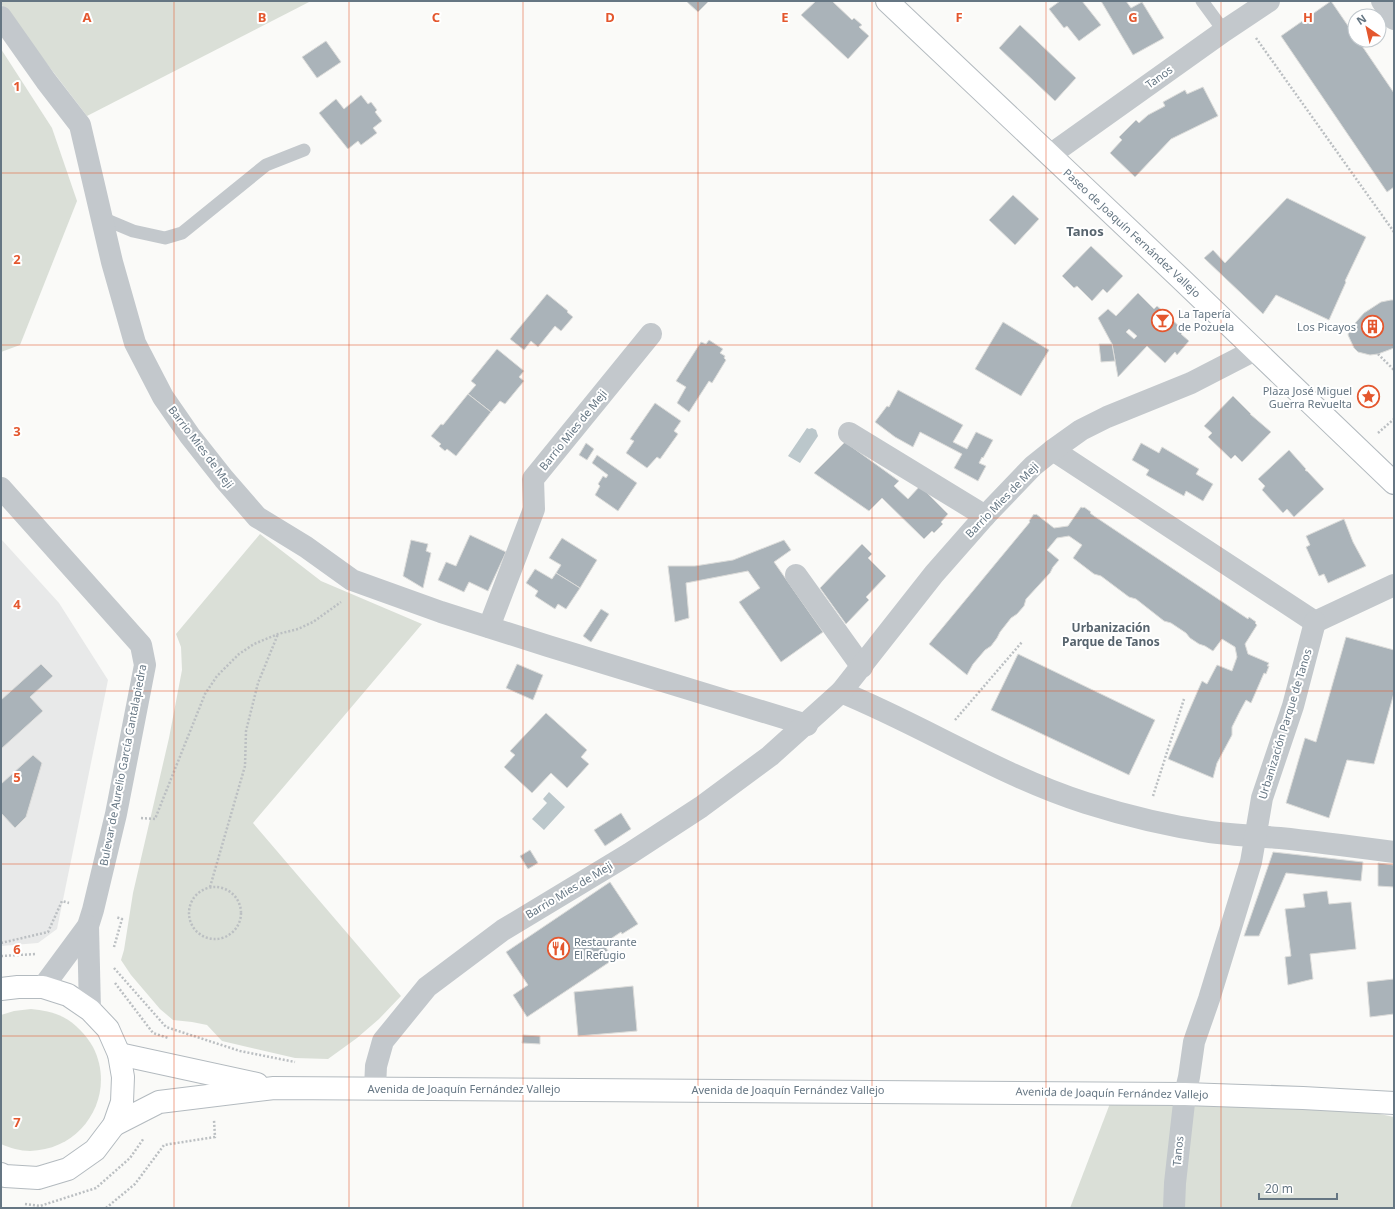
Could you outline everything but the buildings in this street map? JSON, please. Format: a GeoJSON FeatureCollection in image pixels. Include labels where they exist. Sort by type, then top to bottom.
{"type":"FeatureCollection","features":[{"type":"Feature","properties":{"kind":"street","name":"Paseo de Joaquín Fernández Vallejo"},"geometry":{"type":"LineString","coordinates":[[887,1],[1394,483]]}},
{"type":"Feature","properties":{"kind":"street","name":"Tanos"},"geometry":{"type":"LineString","coordinates":[[1050,155],[1224,31],[1269,1]]}},
{"type":"Feature","properties":{"kind":"street"},"geometry":{"type":"LineString","coordinates":[[1382,1],[1394,19]]}},
{"type":"Feature","properties":{"kind":"street","name":"Barrio Mies de Meji"},"geometry":{"type":"LineString","coordinates":[[1,17],[46,82],[80,125],[102,218],[135,343],[163,397],[190,436],[224,480],[257,517],[306,547],[352,580],[488,627],[806,725]]}},
{"type":"Feature","properties":{"kind":"street","name":"Barrio Mies de Meji"},"geometry":{"type":"LineString","coordinates":[[488,627],[534,509],[533,479],[651,334]]}},
{"type":"Feature","properties":{"kind":"street","name":"Barrio Mies de Meji"},"geometry":{"type":"LineString","coordinates":[[375,1088],[376,1066],[383,1040],[427,987],[503,930],[629,854],[701,807],[770,756],[841,692],[929,580],[985,516],[1028,472],[1053,450],[1081,430],[1107,417],[1191,383],[1255,350]]}},
{"type":"Feature","properties":{"kind":"street"},"geometry":{"type":"LineString","coordinates":[[849,433],[985,516]]}},
{"type":"Feature","properties":{"kind":"street"},"geometry":{"type":"LineString","coordinates":[[1053,450],[1315,622],[1394,585]]}},
{"type":"Feature","properties":{"kind":"street","name":"Bulevar de Aurelio García Cantalapiedra"},"geometry":{"type":"LineString","coordinates":[[1,488],[141,645],[145,665],[116,814],[91,918],[90,1010]]}},
{"type":"Feature","properties":{"kind":"street"},"geometry":{"type":"LineString","coordinates":[[796,575],[862,667]]}},
{"type":"Feature","properties":{"kind":"street","name":"Urbanización Parque de Tanos"},"geometry":{"type":"LineString","coordinates":[[1184,1094],[1189,1077],[1194,1042],[1209,999],[1251,862],[1262,798],[1292,706],[1315,622]]}},
{"type":"Feature","properties":{"kind":"street"},"geometry":{"type":"LineString","coordinates":[[841,692],[875,706],[1002,770],[1044,788],[1086,803],[1145,820],[1210,832],[1341,845],[1394,852]]}},
{"type":"Feature","properties":{"kind":"street","name":"Bulevar de Aurelio García Cantalapiedra"},"geometry":{"type":"LineString","coordinates":[[43,988],[91,918]]}},
{"type":"Feature","properties":{"kind":"street"},"geometry":{"type":"LineString","coordinates":[[1,989],[18,987],[43,988],[68,995],[90,1010],[108,1030],[119,1054],[123,1077],[122,1102],[114,1125],[95,1150],[68,1169],[38,1178],[6,1176],[1,1174]]}},
{"type":"Feature","properties":{"kind":"street","name":"Avenida de Joaquín Fernández Vallejo"},"geometry":{"type":"LineString","coordinates":[[119,1054],[274,1088]]}},
{"type":"Feature","properties":{"kind":"street","name":"Avenida de Joaquín Fernández Vallejo"},"geometry":{"type":"LineString","coordinates":[[114,1125],[159,1102],[274,1088],[1184,1094],[1303,1098],[1394,1104]]}},
{"type":"Feature","properties":{"kind":"street","name":"Tanos"},"geometry":{"type":"LineString","coordinates":[[1174,1208],[1184,1094]]}},
{"type":"Feature","properties":{"kind":"lane"},"geometry":{"type":"LineString","coordinates":[[1202,1],[1224,31]]}},
{"type":"Feature","properties":{"kind":"lane"},"geometry":{"type":"LineString","coordinates":[[102,218],[133,231],[165,238],[182,233],[266,165],[304,150]]}},
{"type":"Feature","properties":{"kind":"path"},"geometry":{"type":"LineString","coordinates":[[1242,19],[1394,232]]}},
{"type":"Feature","properties":{"kind":"path"},"geometry":{"type":"LineString","coordinates":[[1378,354],[1394,370]]}},
{"type":"Feature","properties":{"kind":"path"},"geometry":{"type":"LineString","coordinates":[[116,814],[155,819],[205,694],[217,676],[239,654],[254,644],[278,634],[298,629],[312,622],[366,585]]}},
{"type":"Feature","properties":{"kind":"path"},"geometry":{"type":"LineString","coordinates":[[210,887],[221,887],[230,891],[238,899],[241,908],[241,919],[237,928],[230,936],[220,940],[210,939],[200,935],[193,928],[189,918],[189,908],[193,898],[201,891],[210,887],[245,766],[246,731],[258,683],[278,634]]}},
{"type":"Feature","properties":{"kind":"path"},"geometry":{"type":"LineString","coordinates":[[939,739],[1022,642]]}},
{"type":"Feature","properties":{"kind":"path"},"geometry":{"type":"LineString","coordinates":[[1145,820],[1184,699]]}},
{"type":"Feature","properties":{"kind":"path"},"geometry":{"type":"LineString","coordinates":[[1,943],[48,932],[62,901],[91,918],[122,919],[114,948]]}},
{"type":"Feature","properties":{"kind":"path"},"geometry":{"type":"LineString","coordinates":[[110,963],[166,1027],[240,1051],[297,1062]]}},
{"type":"Feature","properties":{"kind":"path"},"geometry":{"type":"LineString","coordinates":[[207,1040],[210,1074]]}},
{"type":"Feature","properties":{"kind":"path"},"geometry":{"type":"LineString","coordinates":[[106,1208],[135,1184],[164,1144],[215,1137],[212,1096]]}},
{"type":"Feature","properties":{"kind":"shaded area"},"geometry":{"type":"Polygon","coordinates":[[[1,1],[311,1],[87,116],[1,4],[1,1]]]}},
{"type":"Feature","properties":{"kind":"shaded area"},"geometry":{"type":"Polygon","coordinates":[[[1,49],[52,128],[77,201],[20,345],[1,352],[1,49]]]}},
{"type":"Feature","properties":{"kind":"shaded area"},"geometry":{"type":"Polygon","coordinates":[[[807,428],[816,430],[818,436],[800,463],[788,456],[807,428]]]}},
{"type":"Feature","properties":{"kind":"shaded area"},"geometry":{"type":"Polygon","coordinates":[[[260,534],[321,581],[422,624],[253,823],[401,996],[379,1019],[357,1038],[328,1059],[295,1058],[222,1041],[207,1025],[173,1020],[160,1009],[131,975],[121,960],[133,893],[169,738],[182,670],[181,647],[176,634],[260,534]]]}},
{"type":"Feature","properties":{"kind":"shaded area"},"geometry":{"type":"Polygon","coordinates":[[[1,539],[59,603],[108,680],[57,929],[38,943],[1,946],[1,539]]]}},
{"type":"Feature","properties":{"kind":"shaded area"},"geometry":{"type":"Polygon","coordinates":[[[549,792],[565,807],[544,830],[532,819],[547,803],[543,799],[549,792]]]}},
{"type":"Feature","properties":{"kind":"shaded area"},"geometry":{"type":"Polygon","coordinates":[[[31,1009],[59,1015],[80,1030],[93,1047],[99,1065],[101,1083],[98,1100],[91,1116],[80,1130],[66,1141],[49,1148],[30,1151],[15,1149],[1,1144],[1,1015],[14,1011],[31,1009]]]}},
{"type":"Feature","properties":{"kind":"shaded area"},"geometry":{"type":"Polygon","coordinates":[[[1114,1093],[1303,1098],[1394,1117],[1394,1208],[1070,1208],[1114,1093]]]}},
{"type":"Feature","properties":{"kind":"place","name":"La Tapería de Pozuela"},"geometry":{"type":"Point","coordinates":[1163,320]}},
{"type":"Feature","properties":{"kind":"place","name":"Los Picayos"},"geometry":{"type":"Point","coordinates":[1372,327]}},
{"type":"Feature","properties":{"kind":"place","name":"Plaza José Miguel Guerra Revuelta"},"geometry":{"type":"Point","coordinates":[1368,397]}},
{"type":"Feature","properties":{"kind":"place","name":"Restaurante El Refugio"},"geometry":{"type":"Point","coordinates":[559,948]}},
{"type":"Feature","properties":{"kind":"district","name":"Tanos"},"geometry":{"type":"Point","coordinates":[1085,231]}},
{"type":"Feature","properties":{"kind":"district","name":"Urbanización Parque de Tanos"},"geometry":{"type":"Point","coordinates":[1111,635]}}]}
